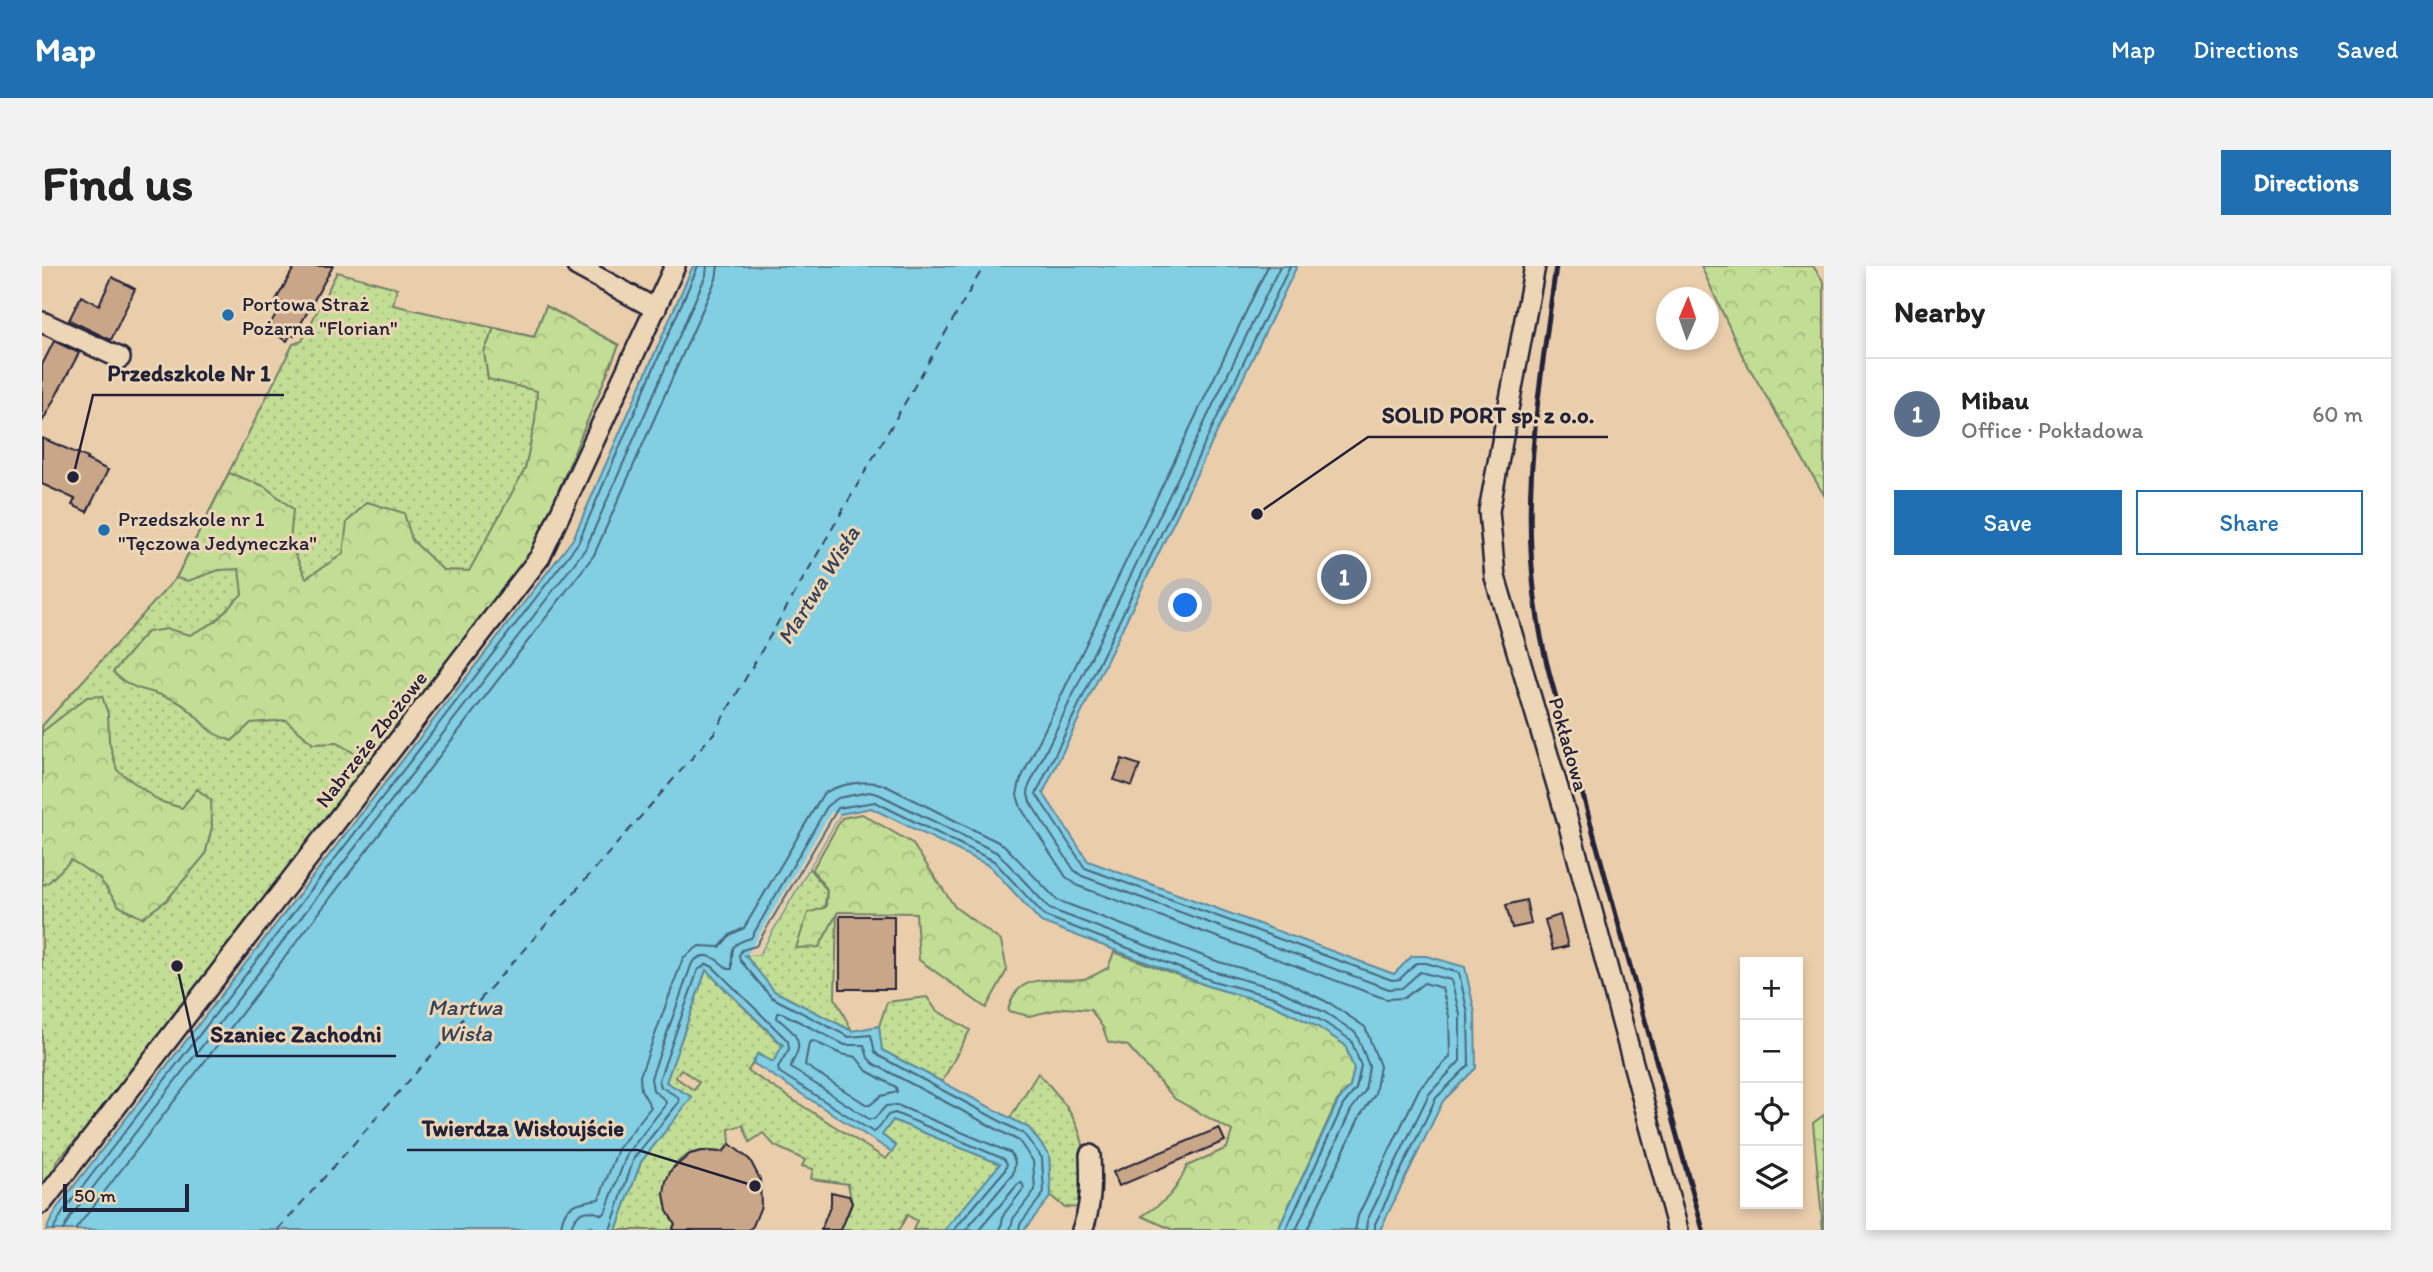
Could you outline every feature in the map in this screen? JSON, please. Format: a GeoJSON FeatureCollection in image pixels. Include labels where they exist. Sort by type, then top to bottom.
{"type":"FeatureCollection","features":[{"type":"Feature","properties":{"kind":"street"},"geometry":{"type":"LineString","coordinates":[[577,266],[650,305]]}},
{"type":"Feature","properties":{"kind":"street","name":"Nabrzeże Zbożowe"},"geometry":{"type":"LineString","coordinates":[[42,1203],[540,557],[650,305],[675,266]]}},
{"type":"Feature","properties":{"kind":"street","name":"Pokładowa"},"geometry":{"type":"LineString","coordinates":[[1535,266],[1489,511],[1495,577],[1571,832],[1678,1230]]}},
{"type":"Feature","properties":{"kind":"street"},"geometry":{"type":"LineString","coordinates":[[42,321],[120,358]]}},
{"type":"Feature","properties":{"kind":"street"},"geometry":{"type":"LineString","coordinates":[[1082,1230],[1087,1219],[1091,1184],[1090,1155]]}},
{"type":"Feature","properties":{"kind":"green space"},"geometry":{"type":"Polygon","coordinates":[[[1701,266],[1813,266],[1824,282],[1824,495],[1743,357],[1719,305],[1719,287],[1711,287],[1701,266]]]}},
{"type":"Feature","properties":{"kind":"green space"},"geometry":{"type":"Polygon","coordinates":[[[337,272],[397,288],[393,305],[534,337],[546,306],[619,345],[526,561],[96,1119],[57,1160],[53,1175],[42,1187],[42,726],[176,578],[293,344],[302,341],[337,272]]]}},
{"type":"Feature","properties":{"kind":"green space"},"geometry":{"type":"Polygon","coordinates":[[[546,306],[619,345],[536,544],[526,561],[371,763],[337,743],[313,744],[286,720],[251,723],[232,741],[212,732],[183,705],[129,684],[113,672],[147,632],[168,629],[190,635],[215,622],[242,594],[239,569],[219,570],[188,581],[176,578],[229,473],[264,486],[293,509],[290,543],[306,578],[343,554],[347,522],[367,502],[404,513],[412,540],[443,570],[469,571],[525,469],[535,421],[537,391],[488,379],[484,352],[494,328],[534,337],[546,306]]]}},
{"type":"Feature","properties":{"kind":"green space"},"geometry":{"type":"Polygon","coordinates":[[[102,696],[108,714],[109,741],[117,770],[159,801],[182,808],[197,789],[211,800],[212,827],[205,855],[167,900],[142,918],[119,906],[99,878],[71,860],[49,882],[42,885],[42,732],[87,697],[102,696]]]}},
{"type":"Feature","properties":{"kind":"green space"},"geometry":{"type":"Polygon","coordinates":[[[862,814],[912,843],[955,907],[1001,941],[1007,970],[986,1008],[919,960],[916,913],[838,912],[819,947],[796,948],[808,913],[826,907],[827,889],[812,870],[842,818],[862,814]]]}},
{"type":"Feature","properties":{"kind":"green space"},"geometry":{"type":"Polygon","coordinates":[[[809,868],[827,890],[819,947],[837,912],[835,998],[852,1031],[774,991],[744,955],[759,954],[809,868]]]}},
{"type":"Feature","properties":{"kind":"green space"},"geometry":{"type":"Polygon","coordinates":[[[1114,952],[1211,987],[1271,1004],[1318,1027],[1345,1045],[1354,1069],[1350,1087],[1337,1101],[1278,1230],[1173,1230],[1142,1216],[1170,1195],[1187,1166],[1227,1148],[1232,1131],[1175,1099],[1128,1046],[1108,1042],[1103,1028],[1091,1010],[1064,1008],[1029,1016],[1008,1011],[1019,989],[1028,983],[1089,977],[1108,968],[1114,952]]]}},
{"type":"Feature","properties":{"kind":"green space"},"geometry":{"type":"Polygon","coordinates":[[[706,970],[783,1046],[773,1062],[758,1054],[748,1071],[886,1159],[896,1146],[882,1135],[893,1120],[1001,1164],[945,1230],[913,1230],[917,1221],[907,1215],[899,1230],[841,1230],[852,1204],[848,1184],[811,1179],[813,1169],[802,1166],[805,1160],[775,1146],[763,1133],[750,1142],[743,1125],[729,1129],[730,1144],[722,1153],[692,1153],[672,1169],[665,1195],[675,1223],[672,1230],[616,1230],[641,1162],[691,1098],[666,1082],[706,970]],[[681,1069],[675,1077],[694,1090],[699,1082],[681,1069]]]}},
{"type":"Feature","properties":{"kind":"green space"},"geometry":{"type":"Polygon","coordinates":[[[927,997],[936,1010],[970,1030],[942,1082],[881,1050],[879,1026],[887,1002],[927,997]]]}},
{"type":"Feature","properties":{"kind":"green space"},"geometry":{"type":"Polygon","coordinates":[[[1038,1073],[1065,1105],[1080,1134],[1086,1167],[1084,1208],[1064,1207],[1051,1196],[1049,1155],[1029,1128],[1010,1118],[1038,1073]]]}},
{"type":"Feature","properties":{"kind":"green space"},"geometry":{"type":"Polygon","coordinates":[[[1824,1115],[1824,1230],[1823,1230],[1813,1123],[1824,1115]]]}},
{"type":"Feature","properties":{"kind":"water","name":"Martwa Wisła"},"geometry":{"type":"Polygon","coordinates":[[[693,266],[1297,266],[1043,793],[1088,861],[1394,974],[1412,956],[1427,956],[1465,967],[1475,1013],[1476,1068],[1443,1101],[1380,1230],[1278,1230],[1338,1101],[1350,1087],[1354,1069],[1345,1045],[1318,1027],[1271,1004],[1211,987],[1041,922],[990,866],[871,808],[840,814],[759,954],[745,955],[774,991],[852,1031],[879,1026],[882,1050],[1029,1128],[1049,1155],[1051,1196],[1024,1230],[945,1230],[1000,1164],[893,1120],[882,1135],[896,1146],[892,1152],[753,1063],[757,1054],[773,1062],[783,1045],[706,970],[666,1082],[692,1097],[641,1162],[616,1230],[597,1230],[589,1226],[585,1230],[46,1230],[57,1208],[573,539],[693,266]]]}},
{"type":"Feature","properties":{"kind":"pier"},"geometry":{"type":"Polygon","coordinates":[[[831,812],[840,814],[759,954],[747,955],[831,812]]]}},
{"type":"Feature","properties":{"kind":"building"},"geometry":{"type":"Polygon","coordinates":[[[295,266],[333,266],[294,336],[291,334],[287,341],[267,330],[282,303],[276,300],[295,266]]]}},
{"type":"Feature","properties":{"kind":"building"},"geometry":{"type":"Polygon","coordinates":[[[112,277],[135,289],[111,340],[69,320],[81,296],[99,305],[112,277]]]}},
{"type":"Feature","properties":{"kind":"building"},"geometry":{"type":"Polygon","coordinates":[[[54,341],[79,353],[42,422],[42,365],[54,341]]]}},
{"type":"Feature","properties":{"kind":"building"},"geometry":{"type":"Polygon","coordinates":[[[42,438],[108,470],[87,512],[72,505],[75,499],[42,484],[42,438]]]}},
{"type":"Feature","properties":{"kind":"building"},"geometry":{"type":"Polygon","coordinates":[[[1122,759],[1140,765],[1132,786],[1114,780],[1122,759]]]}},
{"type":"Feature","properties":{"kind":"building"},"geometry":{"type":"Polygon","coordinates":[[[1526,900],[1531,924],[1512,928],[1506,905],[1526,900]]]}},
{"type":"Feature","properties":{"kind":"building"},"geometry":{"type":"Polygon","coordinates":[[[1560,915],[1568,946],[1553,950],[1545,920],[1560,915]]]}},
{"type":"Feature","properties":{"kind":"building"},"geometry":{"type":"Polygon","coordinates":[[[840,916],[894,916],[894,989],[840,989],[840,916]]]}},
{"type":"Feature","properties":{"kind":"building"},"geometry":{"type":"Polygon","coordinates":[[[1219,1128],[1225,1141],[1119,1186],[1113,1172],[1219,1128]]]}},
{"type":"Feature","properties":{"kind":"building"},"geometry":{"type":"Polygon","coordinates":[[[730,1144],[750,1160],[760,1179],[761,1206],[753,1226],[749,1230],[672,1230],[675,1224],[667,1211],[664,1194],[671,1170],[690,1154],[702,1151],[723,1152],[730,1144]]]}},
{"type":"Feature","properties":{"kind":"building"},"geometry":{"type":"Polygon","coordinates":[[[831,1192],[849,1196],[852,1203],[841,1230],[821,1230],[831,1204],[831,1192]]]}},
{"type":"Feature","properties":{"kind":"ferry route"},"geometry":{"type":"LineString","coordinates":[[278,1230],[714,733],[984,266]]}},
{"type":"Feature","properties":{"kind":"railway"},"geometry":{"type":"LineString","coordinates":[[1556,266],[1532,471],[1532,572],[1539,623],[1550,676],[1703,1230]]}},
{"type":"Feature","properties":{"kind":"place","name":"Portowa Straż Pożarna \"Florian\""},"geometry":{"type":"Point","coordinates":[228,315]}},
{"type":"Feature","properties":{"kind":"place","name":"Przedszkole Nr 1"},"geometry":{"type":"Point","coordinates":[73,477]}},
{"type":"Feature","properties":{"kind":"place","name":"SOLID PORT sp. z o.o."},"geometry":{"type":"Point","coordinates":[1257,514]}},
{"type":"Feature","properties":{"kind":"place","name":"Przedszkole nr 1 \"Tęczowa Jedyneczka\""},"geometry":{"type":"Point","coordinates":[104,530]}},
{"type":"Feature","properties":{"kind":"place","name":"Mibau"},"geometry":{"type":"Point","coordinates":[1344,577]}},
{"type":"Feature","properties":{"kind":"place","name":"Szaniec Zachodni"},"geometry":{"type":"Point","coordinates":[177,966]}},
{"type":"Feature","properties":{"kind":"place","name":"Twierdza Wisłoujście"},"geometry":{"type":"Point","coordinates":[755,1186]}}]}
